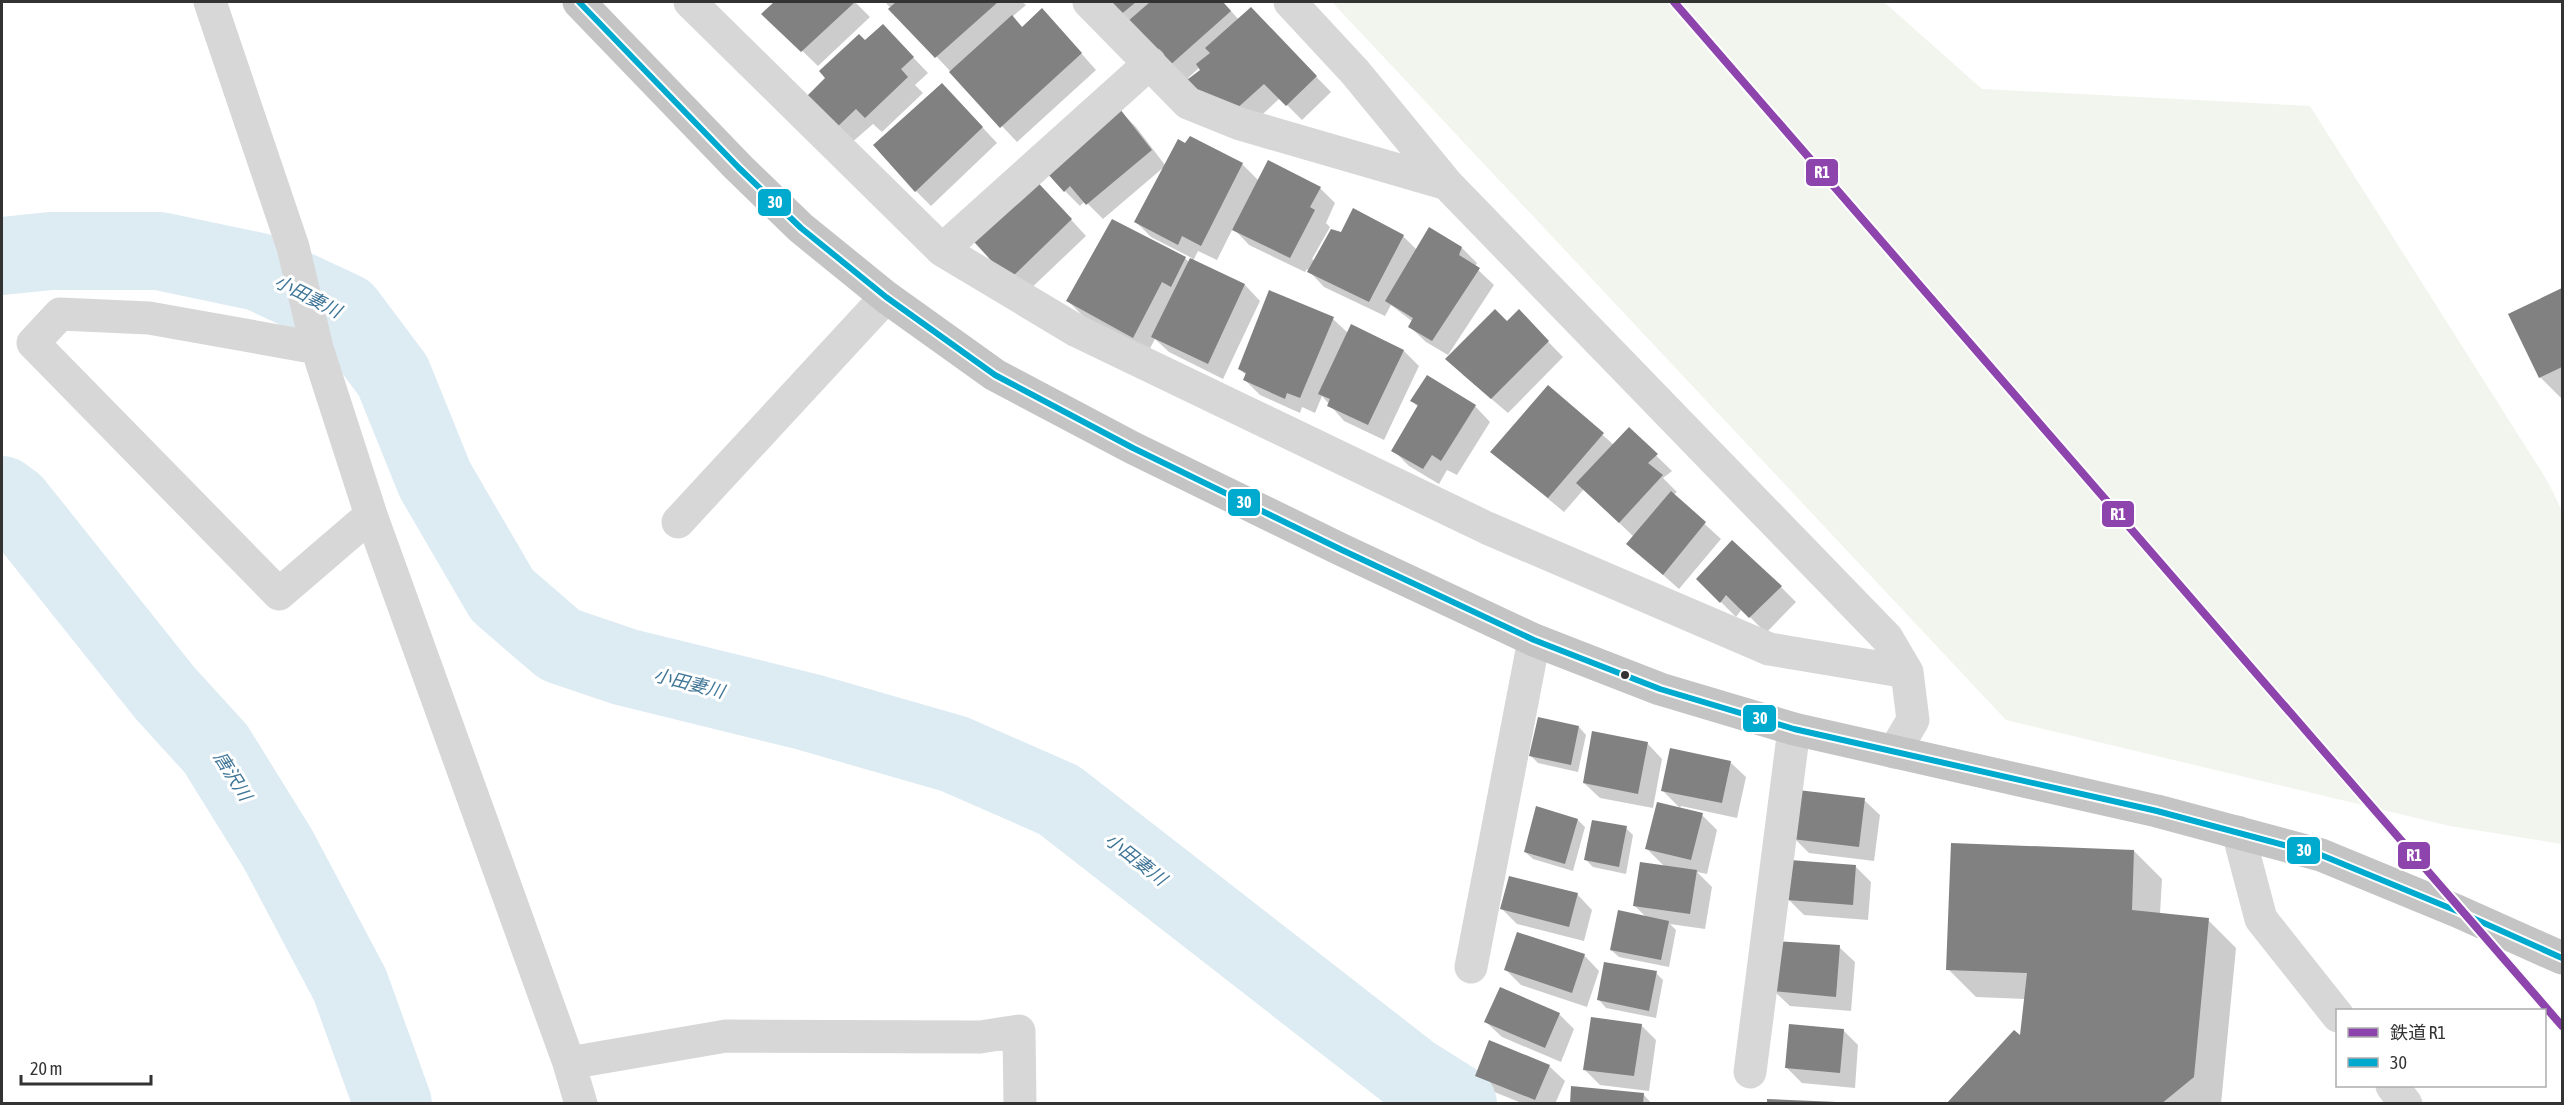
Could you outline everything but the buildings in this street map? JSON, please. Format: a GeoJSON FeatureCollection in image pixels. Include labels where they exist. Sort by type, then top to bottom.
{"type":"FeatureCollection","features":[{"type":"Feature","properties":{"kind":"highway"},"geometry":{"type":"LineString","coordinates":[[579,2],[738,167],[801,228],[886,297],[995,375],[1133,448],[1342,550],[1534,640],[1660,689],[1794,729],[2238,832],[2321,855],[2457,911],[2562,958]]}},
{"type":"Feature","properties":{"kind":"street"},"geometry":{"type":"LineString","coordinates":[[210,2],[293,247],[315,338],[371,515],[569,1064],[581,1104]]}},
{"type":"Feature","properties":{"kind":"street"},"geometry":{"type":"LineString","coordinates":[[690,2],[942,250],[1077,331],[1487,528],[1769,649],[1907,672]]}},
{"type":"Feature","properties":{"kind":"street"},"geometry":{"type":"LineString","coordinates":[[1089,2],[1188,103],[1240,124],[1447,184]]}},
{"type":"Feature","properties":{"kind":"street"},"geometry":{"type":"LineString","coordinates":[[1290,2],[1355,72],[1447,184],[1887,638],[1907,672],[1913,720],[1894,752]]}},
{"type":"Feature","properties":{"kind":"street"},"geometry":{"type":"LineString","coordinates":[[942,250],[1150,63]]}},
{"type":"Feature","properties":{"kind":"street"},"geometry":{"type":"LineString","coordinates":[[678,522],[886,297]]}},
{"type":"Feature","properties":{"kind":"street"},"geometry":{"type":"LineString","coordinates":[[315,338],[149,318],[60,314],[33,343],[279,594],[371,515]]}},
{"type":"Feature","properties":{"kind":"street"},"geometry":{"type":"LineString","coordinates":[[1471,967],[1534,640]]}},
{"type":"Feature","properties":{"kind":"street"},"geometry":{"type":"LineString","coordinates":[[1750,1072],[1794,729]]}},
{"type":"Feature","properties":{"kind":"street"},"geometry":{"type":"LineString","coordinates":[[2238,832],[2261,919],[2336,1015]]}},
{"type":"Feature","properties":{"kind":"street"},"geometry":{"type":"LineString","coordinates":[[569,1064],[726,1036],[980,1037],[1019,1032],[1020,1104]]}},
{"type":"Feature","properties":{"kind":"street"},"geometry":{"type":"LineString","coordinates":[[2393,1087],[2406,1104]]}},
{"type":"Feature","properties":{"kind":"shaded area"},"geometry":{"type":"Polygon","coordinates":[[[1332,2],[1884,2],[1982,89],[2310,106],[2548,482],[2562,511],[2562,844],[2450,826],[2006,720],[1332,2]]]}},
{"type":"Feature","properties":{"kind":"waterway","name":"小田妻川"},"geometry":{"type":"LineString","coordinates":[[2,256],[51,251],[159,251],[259,272],[345,312],[393,376],[435,480],[502,595],[560,645],[625,667],[808,712],[954,754],[1059,800],[1412,1075],[1458,1104]]}},
{"type":"Feature","properties":{"kind":"waterway","name":"唐沢川"},"geometry":{"type":"LineString","coordinates":[[2,495],[14,504],[165,693],[216,749],[278,849],[350,985],[393,1104]]}},
{"type":"Feature","properties":{"kind":"rail line","name":"R1"},"geometry":{"type":"LineString","coordinates":[[1674,2],[2562,1026]]}},
{"type":"Feature","properties":{"kind":"transit line","name":"30"},"geometry":{"type":"LineString","coordinates":[[579,2],[738,167],[801,228],[886,297],[995,375],[1133,448],[1342,550],[1534,640],[1660,689],[1794,729],[2157,811],[2321,855],[2457,911],[2562,958]]}}]}
